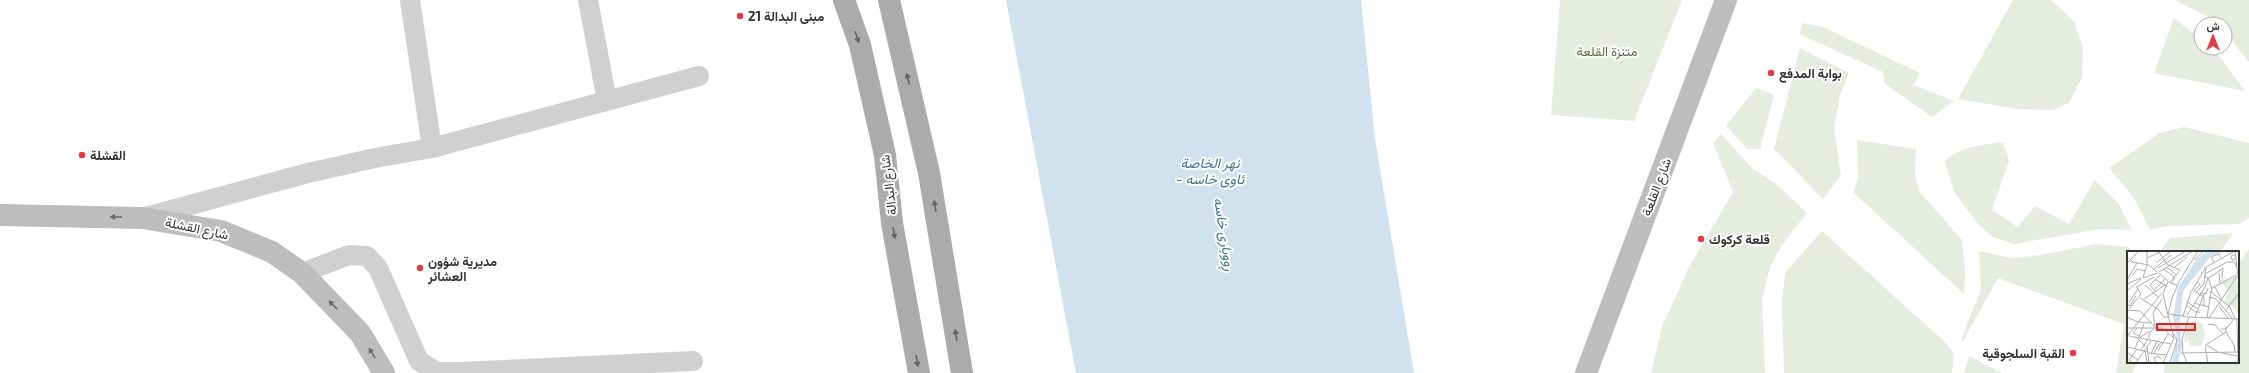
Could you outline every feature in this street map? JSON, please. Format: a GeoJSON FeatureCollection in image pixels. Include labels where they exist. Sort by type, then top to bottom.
{"type":"FeatureCollection","features":[{"type":"Feature","properties":{"kind":"main road","name":"شارع البدالة"},"geometry":{"type":"LineString","coordinates":[[844,0],[860,45],[883,147],[892,223],[919,373]]}},
{"type":"Feature","properties":{"kind":"main road"},"geometry":{"type":"LineString","coordinates":[[889,0],[929,173],[962,373]]}},
{"type":"Feature","properties":{"kind":"street"},"geometry":{"type":"LineString","coordinates":[[410,0],[432,148]]}},
{"type":"Feature","properties":{"kind":"street"},"geometry":{"type":"LineString","coordinates":[[588,0],[607,101]]}},
{"type":"Feature","properties":{"kind":"street","name":"شارع القلعة"},"geometry":{"type":"LineString","coordinates":[[1586,373],[1726,0]]}},
{"type":"Feature","properties":{"kind":"street"},"geometry":{"type":"LineString","coordinates":[[142,218],[308,173],[375,158],[432,148],[699,76]]}},
{"type":"Feature","properties":{"kind":"street","name":"شارع القشلة"},"geometry":{"type":"LineString","coordinates":[[0,215],[142,218],[221,231],[272,252],[302,273],[360,333],[384,373]]}},
{"type":"Feature","properties":{"kind":"street"},"geometry":{"type":"LineString","coordinates":[[302,273],[349,255],[367,256],[378,268],[419,361],[437,372],[693,361]]}},
{"type":"Feature","properties":{"kind":"green space","name":"متنزة القلعة"},"geometry":{"type":"Polygon","coordinates":[[[1560,0],[1682,0],[1634,121],[1551,115],[1560,0]]]}},
{"type":"Feature","properties":{"kind":"green space"},"geometry":{"type":"Polygon","coordinates":[[[2013,0],[2051,0],[2074,22],[2083,47],[2082,77],[2069,103],[2052,110],[2017,109],[1958,99],[2013,0]]]}},
{"type":"Feature","properties":{"kind":"green space"},"geometry":{"type":"Polygon","coordinates":[[[2174,0],[2249,0],[2249,62],[2233,42],[2233,16],[2207,16],[2174,0]]]}},
{"type":"Feature","properties":{"kind":"green space"},"geometry":{"type":"Polygon","coordinates":[[[2174,18],[2193,33],[2193,56],[2219,56],[2245,91],[2154,73],[2174,18]]]}},
{"type":"Feature","properties":{"kind":"green space"},"geometry":{"type":"Polygon","coordinates":[[[1803,23],[1823,27],[1920,73],[1913,85],[1954,101],[1932,117],[1885,84],[1883,72],[1799,34],[1803,23]]]}},
{"type":"Feature","properties":{"kind":"green space"},"geometry":{"type":"Polygon","coordinates":[[[1800,48],[1849,73],[1840,95],[1834,129],[1841,175],[1823,199],[1774,149],[1800,48]]]}},
{"type":"Feature","properties":{"kind":"green space"},"geometry":{"type":"Polygon","coordinates":[[[1756,88],[1774,95],[1760,149],[1748,149],[1726,126],[1756,88]]]}},
{"type":"Feature","properties":{"kind":"green space"},"geometry":{"type":"Polygon","coordinates":[[[2184,127],[2249,143],[2249,218],[2239,224],[2167,226],[2150,230],[2134,198],[2109,168],[2160,133],[2184,127]]]}},
{"type":"Feature","properties":{"kind":"green space"},"geometry":{"type":"Polygon","coordinates":[[[1721,134],[1753,169],[1775,183],[1807,213],[1782,245],[1770,267],[1762,300],[1765,373],[1651,373],[1662,327],[1688,269],[1733,192],[1713,143],[1721,134]]]}},
{"type":"Feature","properties":{"kind":"green space"},"geometry":{"type":"Polygon","coordinates":[[[1857,140],[1916,149],[1915,176],[1920,192],[1962,240],[1965,272],[1964,294],[1854,193],[1858,176],[1857,140]]]}},
{"type":"Feature","properties":{"kind":"green space"},"geometry":{"type":"Polygon","coordinates":[[[2003,142],[2009,161],[1992,210],[2018,227],[2035,206],[2069,224],[2095,180],[2118,203],[2132,230],[2100,229],[2014,244],[1993,237],[1978,224],[1954,192],[1945,161],[1951,156],[1965,149],[1980,145],[2003,142]]]}},
{"type":"Feature","properties":{"kind":"green space"},"geometry":{"type":"Polygon","coordinates":[[[1822,231],[1946,343],[1954,354],[1952,373],[1784,373],[1782,303],[1785,273],[1822,231]]]}},
{"type":"Feature","properties":{"kind":"green space"},"geometry":{"type":"Polygon","coordinates":[[[2233,233],[2221,251],[2161,251],[2170,238],[2233,233]]]}},
{"type":"Feature","properties":{"kind":"green space"},"geometry":{"type":"Polygon","coordinates":[[[2096,244],[2128,247],[2133,251],[2127,251],[2127,363],[2137,363],[2132,373],[2116,373],[2124,324],[1998,278],[1963,341],[1961,340],[1981,289],[1979,251],[2010,258],[2041,255],[2096,244]]]}},
{"type":"Feature","properties":{"kind":"green space"},"geometry":{"type":"Polygon","coordinates":[[[2249,249],[2249,373],[2164,373],[2164,363],[2239,363],[2239,263],[2249,249]]]}},
{"type":"Feature","properties":{"kind":"green space"},"geometry":{"type":"Polygon","coordinates":[[[1969,356],[2002,373],[1964,373],[1969,356]]]}},
{"type":"Feature","properties":{"kind":"water","name":"نهر الخاصة - ئاوی خاسە"},"geometry":{"type":"Polygon","coordinates":[[[1006,0],[1361,0],[1375,139],[1414,373],[1076,373],[1006,0]]]}},
{"type":"Feature","properties":{"kind":"place","name":"مبنى البدالة 21"},"geometry":{"type":"Point","coordinates":[740,16]}},
{"type":"Feature","properties":{"kind":"place","name":"بوابة المدفع"},"geometry":{"type":"Point","coordinates":[1771,73]}},
{"type":"Feature","properties":{"kind":"place","name":"القشلة"},"geometry":{"type":"Point","coordinates":[82,155]}},
{"type":"Feature","properties":{"kind":"place","name":"قلعة كركوك"},"geometry":{"type":"Point","coordinates":[1701,239]}},
{"type":"Feature","properties":{"kind":"place","name":"مديرية شؤون العشائر"},"geometry":{"type":"Point","coordinates":[420,268]}},
{"type":"Feature","properties":{"kind":"place","name":"القبة السلجوقية"},"geometry":{"type":"Point","coordinates":[2073,353]}},
{"type":"Feature","properties":{"kind":"water label","name":"ڕووباری خاسە"},"geometry":{"type":"Point","coordinates":[1225,234]}}]}
